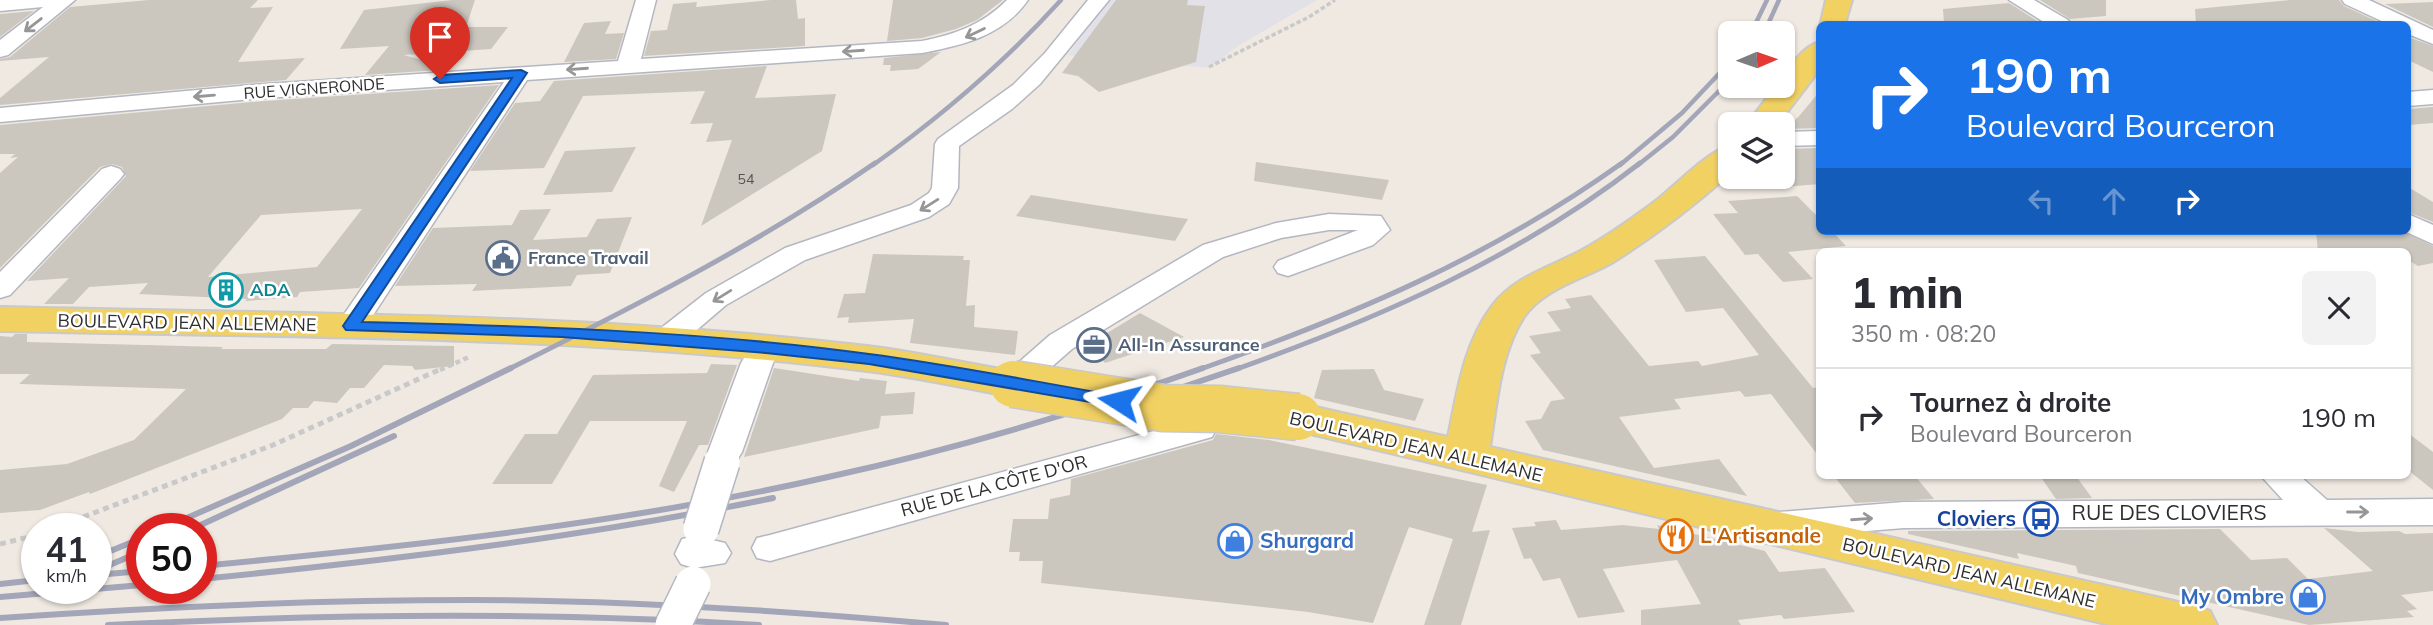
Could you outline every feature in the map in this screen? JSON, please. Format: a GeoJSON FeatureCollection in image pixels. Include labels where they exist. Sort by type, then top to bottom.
{"type":"FeatureCollection","features":[{"type":"Feature","properties":{"kind":"main road"},"geometry":{"type":"LineString","coordinates":[[1833,21],[1839,0]]}},
{"type":"Feature","properties":{"kind":"main road"},"geometry":{"type":"LineString","coordinates":[[1771,112],[1816,55]]}},
{"type":"Feature","properties":{"kind":"main road"},"geometry":{"type":"LineString","coordinates":[[1466,457],[1482,374],[1505,314],[1520,299],[1598,255],[1660,213],[1718,167]]}},
{"type":"Feature","properties":{"kind":"main road","name":"BOULEVARD JEAN ALLEMANE"},"geometry":{"type":"LineString","coordinates":[[0,319],[514,330],[667,339],[869,359],[1163,408],[1298,417],[2192,625]]}},
{"type":"Feature","properties":{"kind":"street"},"geometry":{"type":"LineString","coordinates":[[0,5],[53,0]]}},
{"type":"Feature","properties":{"kind":"street"},"geometry":{"type":"LineString","coordinates":[[0,50],[65,0]]}},
{"type":"Feature","properties":{"kind":"street"},"geometry":{"type":"LineString","coordinates":[[628,66],[646,0]]}},
{"type":"Feature","properties":{"kind":"street","name":"RUE VIGNERONDE"},"geometry":{"type":"LineString","coordinates":[[0,115],[252,92],[922,47],[962,39],[999,21],[1018,0]]}},
{"type":"Feature","properties":{"kind":"street"},"geometry":{"type":"LineString","coordinates":[[667,339],[716,299],[795,254],[920,211],[940,198],[945,188],[947,144],[1020,91],[1064,46],[1099,0]]}},
{"type":"Feature","properties":{"kind":"street"},"geometry":{"type":"LineString","coordinates":[[2020,0],[2056,21]]}},
{"type":"Feature","properties":{"kind":"street"},"geometry":{"type":"LineString","coordinates":[[2352,0],[2397,21]]}},
{"type":"Feature","properties":{"kind":"street"},"geometry":{"type":"LineString","coordinates":[[2411,27],[2433,38]]}},
{"type":"Feature","properties":{"kind":"street"},"geometry":{"type":"LineString","coordinates":[[351,326],[521,73]]}},
{"type":"Feature","properties":{"kind":"street"},"geometry":{"type":"LineString","coordinates":[[2411,99],[2433,97]]}},
{"type":"Feature","properties":{"kind":"street"},"geometry":{"type":"LineString","coordinates":[[1795,139],[1816,138]]}},
{"type":"Feature","properties":{"kind":"street"},"geometry":{"type":"LineString","coordinates":[[0,289],[111,174]]}},
{"type":"Feature","properties":{"kind":"street"},"geometry":{"type":"LineString","coordinates":[[1013,384],[1061,341],[1213,251],[1245,239],[1307,225],[1355,220],[1375,225],[1376,230],[1363,239],[1288,267]]}},
{"type":"Feature","properties":{"kind":"street"},"geometry":{"type":"LineString","coordinates":[[2411,224],[2433,236]]}},
{"type":"Feature","properties":{"kind":"street"},"geometry":{"type":"LineString","coordinates":[[673,625],[700,554],[723,457],[757,363],[766,348]]}},
{"type":"Feature","properties":{"kind":"street","name":"RUE DE LA CÔTE D'OR"},"geometry":{"type":"LineString","coordinates":[[770,548],[1199,429],[1198,409]]}},
{"type":"Feature","properties":{"kind":"street"},"geometry":{"type":"LineString","coordinates":[[2281,479],[2318,512]]}},
{"type":"Feature","properties":{"kind":"street","name":"RUE DES CLOVIERS"},"geometry":{"type":"LineString","coordinates":[[1769,526],[1904,515],[2433,512]]}},
{"type":"Feature","properties":{"kind":"street"},"geometry":{"type":"LineString","coordinates":[[1904,515],[1905,529],[1915,544],[1967,572]]}},
{"type":"Feature","properties":{"kind":"path"},"geometry":{"type":"LineString","coordinates":[[1209,67],[1310,17],[1335,0]]}},
{"type":"Feature","properties":{"kind":"path"},"geometry":{"type":"LineString","coordinates":[[94,513],[273,445],[475,354],[514,330]]}},
{"type":"Feature","properties":{"kind":"path"},"geometry":{"type":"LineString","coordinates":[[0,544],[21,539]]}},
{"type":"Feature","properties":{"kind":"shaded area"},"geometry":{"type":"Polygon","coordinates":[[[1107,0],[1317,0],[1238,46],[1209,68],[1068,55],[1107,0]]]}},
{"type":"Feature","properties":{"kind":"building"},"geometry":{"type":"Polygon","coordinates":[[[149,0],[258,0],[250,8],[273,7],[238,62],[305,58],[286,80],[0,105],[0,98],[49,57],[0,59],[10,57],[70,7],[149,0]]]}},
{"type":"Feature","properties":{"kind":"building"},"geometry":{"type":"Polygon","coordinates":[[[475,0],[466,27],[508,27],[491,49],[404,55],[453,69],[365,75],[389,46],[340,49],[364,10],[475,0]]]}},
{"type":"Feature","properties":{"kind":"building"},"geometry":{"type":"Polygon","coordinates":[[[796,0],[798,19],[805,18],[805,46],[644,56],[651,31],[667,30],[673,4],[697,2],[696,7],[796,0]]]}},
{"type":"Feature","properties":{"kind":"building"},"geometry":{"type":"Polygon","coordinates":[[[893,0],[1003,0],[977,20],[956,29],[922,38],[887,41],[893,0]]]}},
{"type":"Feature","properties":{"kind":"building"},"geometry":{"type":"Polygon","coordinates":[[[1116,0],[1188,0],[1187,5],[1205,6],[1196,62],[1099,92],[1078,76],[1062,73],[1116,0]]]}},
{"type":"Feature","properties":{"kind":"building"},"geometry":{"type":"Polygon","coordinates":[[[2040,0],[2106,0],[2106,16],[2070,19],[2040,0]]]}},
{"type":"Feature","properties":{"kind":"building"},"geometry":{"type":"Polygon","coordinates":[[[2290,0],[2339,0],[2344,6],[2376,21],[2196,21],[2195,9],[2290,0]]]}},
{"type":"Feature","properties":{"kind":"building"},"geometry":{"type":"Polygon","coordinates":[[[2433,2],[2433,27],[2385,4],[2433,2]]]}},
{"type":"Feature","properties":{"kind":"building"},"geometry":{"type":"Polygon","coordinates":[[[2009,3],[2037,21],[1944,21],[1943,9],[2009,3]]]}},
{"type":"Feature","properties":{"kind":"building"},"geometry":{"type":"Polygon","coordinates":[[[34,11],[0,37],[0,14],[34,11]]]}},
{"type":"Feature","properties":{"kind":"building"},"geometry":{"type":"Polygon","coordinates":[[[611,21],[605,34],[624,33],[616,59],[564,62],[584,23],[611,21]]]}},
{"type":"Feature","properties":{"kind":"building"},"geometry":{"type":"Polygon","coordinates":[[[2411,38],[2433,46],[2433,72],[2411,61],[2411,38]]]}},
{"type":"Feature","properties":{"kind":"building"},"geometry":{"type":"Polygon","coordinates":[[[941,52],[918,69],[890,71],[891,65],[883,65],[884,58],[941,52]]]}},
{"type":"Feature","properties":{"kind":"building"},"geometry":{"type":"Polygon","coordinates":[[[767,66],[755,98],[836,94],[822,151],[701,226],[732,140],[706,142],[713,123],[690,124],[705,91],[583,96],[544,168],[470,171],[515,103],[540,101],[554,81],[767,66]]]}},
{"type":"Feature","properties":{"kind":"building"},"geometry":{"type":"Polygon","coordinates":[[[499,85],[359,288],[300,292],[297,297],[245,301],[247,299],[139,294],[148,283],[89,287],[73,304],[44,304],[69,278],[27,281],[126,176],[122,167],[112,164],[100,167],[0,268],[0,173],[18,157],[10,158],[15,154],[0,154],[0,125],[252,102],[499,85]],[[362,209],[261,215],[208,277],[317,267],[362,209]]]}},
{"type":"Feature","properties":{"kind":"building"},"geometry":{"type":"Polygon","coordinates":[[[1816,96],[1816,128],[1795,129],[1795,120],[1816,96]]]}},
{"type":"Feature","properties":{"kind":"building"},"geometry":{"type":"Polygon","coordinates":[[[2433,107],[2433,123],[2411,125],[2411,109],[2433,107]]]}},
{"type":"Feature","properties":{"kind":"building"},"geometry":{"type":"Polygon","coordinates":[[[636,147],[612,192],[543,195],[565,151],[636,147]]]}},
{"type":"Feature","properties":{"kind":"building"},"geometry":{"type":"Polygon","coordinates":[[[1816,148],[1816,184],[1795,186],[1795,149],[1816,148]]]}},
{"type":"Feature","properties":{"kind":"building"},"geometry":{"type":"Polygon","coordinates":[[[1256,162],[1389,180],[1382,200],[1254,181],[1256,162]]]}},
{"type":"Feature","properties":{"kind":"building"},"geometry":{"type":"Polygon","coordinates":[[[2411,189],[2433,202],[2433,222],[2411,213],[2411,189]]]}},
{"type":"Feature","properties":{"kind":"building"},"geometry":{"type":"Polygon","coordinates":[[[1031,195],[1188,219],[1175,241],[1016,216],[1031,195]]]}},
{"type":"Feature","properties":{"kind":"building"},"geometry":{"type":"Polygon","coordinates":[[[1797,196],[1816,215],[1816,235],[1836,235],[1846,246],[1788,252],[1813,279],[1783,282],[1758,254],[1745,255],[1713,214],[1738,213],[1728,201],[1797,196]]]}},
{"type":"Feature","properties":{"kind":"building","name":"France Travail"},"geometry":{"type":"Polygon","coordinates":[[[551,209],[533,240],[587,237],[597,219],[632,217],[610,273],[577,275],[571,286],[472,291],[477,284],[395,286],[433,228],[512,225],[520,210],[551,209]]]}},
{"type":"Feature","properties":{"kind":"building"},"geometry":{"type":"Polygon","coordinates":[[[2316,235],[2410,235],[2433,246],[2433,263],[2418,266],[2411,262],[2411,248],[2318,248],[2316,235]]]}},
{"type":"Feature","properties":{"kind":"building"},"geometry":{"type":"Polygon","coordinates":[[[873,254],[964,256],[963,260],[970,260],[966,306],[975,305],[974,327],[1018,331],[1015,355],[910,343],[914,319],[848,323],[849,317],[837,318],[844,294],[865,293],[873,254]]]}},
{"type":"Feature","properties":{"kind":"building"},"geometry":{"type":"Polygon","coordinates":[[[1705,256],[1813,388],[1816,388],[1816,453],[1771,394],[1745,397],[1740,391],[1674,399],[1681,409],[1619,417],[1654,468],[1719,459],[1747,496],[1543,450],[1525,421],[1541,419],[1551,401],[1565,399],[1530,355],[1541,353],[1529,336],[1561,331],[1547,312],[1571,308],[1565,299],[1591,295],[1649,366],[1698,361],[1702,366],[1759,355],[1723,308],[1686,312],[1654,260],[1705,256]]]}},
{"type":"Feature","properties":{"kind":"building"},"geometry":{"type":"Polygon","coordinates":[[[1140,313],[1184,337],[1105,363],[1089,344],[1140,313]]]}},
{"type":"Feature","properties":{"kind":"building"},"geometry":{"type":"Polygon","coordinates":[[[15,334],[27,334],[27,342],[223,347],[221,349],[326,349],[332,344],[454,346],[454,366],[415,370],[412,366],[384,365],[364,388],[350,388],[337,403],[314,401],[308,408],[293,408],[282,419],[90,494],[89,492],[40,510],[0,513],[0,470],[67,464],[134,440],[186,389],[19,384],[30,374],[0,374],[0,336],[12,337],[15,334]]]}},
{"type":"Feature","properties":{"kind":"building"},"geometry":{"type":"Polygon","coordinates":[[[711,364],[737,365],[708,445],[699,445],[674,492],[659,486],[687,421],[590,421],[552,484],[492,484],[525,434],[557,434],[593,375],[707,373],[711,364]]]}},
{"type":"Feature","properties":{"kind":"building"},"geometry":{"type":"Polygon","coordinates":[[[774,368],[859,381],[860,378],[887,381],[885,394],[915,392],[913,414],[881,416],[879,428],[744,457],[774,368]]]}},
{"type":"Feature","properties":{"kind":"building"},"geometry":{"type":"Polygon","coordinates":[[[1374,369],[1384,390],[1424,399],[1415,421],[1314,398],[1322,370],[1374,369]]]}},
{"type":"Feature","properties":{"kind":"building","name":"Shurgard"},"geometry":{"type":"Polygon","coordinates":[[[1216,434],[1269,440],[1487,485],[1472,532],[1490,530],[1461,625],[1424,625],[1453,539],[1409,527],[1373,623],[1308,612],[1041,583],[1043,561],[1019,561],[1020,552],[1009,552],[1013,519],[1048,519],[1050,499],[1070,495],[1071,479],[1213,440],[1216,434]]]}},
{"type":"Feature","properties":{"kind":"building"},"geometry":{"type":"Polygon","coordinates":[[[2411,435],[2433,452],[2433,490],[2411,472],[2411,435]]]}},
{"type":"Feature","properties":{"kind":"building"},"geometry":{"type":"Polygon","coordinates":[[[1836,479],[1917,479],[1934,499],[1855,503],[1836,479]]]}},
{"type":"Feature","properties":{"kind":"building"},"geometry":{"type":"Polygon","coordinates":[[[2042,479],[2078,479],[2092,498],[2056,499],[2042,479]]]}},
{"type":"Feature","properties":{"kind":"building"},"geometry":{"type":"Polygon","coordinates":[[[1556,520],[1561,530],[1623,525],[1659,529],[1657,525],[1765,551],[1779,572],[1825,568],[1855,612],[1784,619],[1781,615],[1738,620],[1741,625],[1641,625],[1641,610],[1701,604],[1677,560],[1603,569],[1625,612],[1578,618],[1560,578],[1543,581],[1531,558],[1524,559],[1512,528],[1536,526],[1534,522],[1556,520]]]}},
{"type":"Feature","properties":{"kind":"building"},"geometry":{"type":"Polygon","coordinates":[[[2324,528],[2358,532],[2433,533],[2433,591],[2401,595],[2417,609],[2407,611],[2414,617],[2309,625],[2078,573],[2076,566],[2017,553],[2019,559],[1908,534],[1908,531],[2220,529],[2251,560],[2287,558],[2308,579],[2373,571],[2324,528]]]}},
{"type":"Feature","properties":{"kind":"railway"},"geometry":{"type":"LineString","coordinates":[[873,165],[972,88],[1061,0]]}},
{"type":"Feature","properties":{"kind":"railway"},"geometry":{"type":"LineString","coordinates":[[1757,21],[1767,0]]}},
{"type":"Feature","properties":{"kind":"railway"},"geometry":{"type":"LineString","coordinates":[[1769,21],[1779,0]]}},
{"type":"Feature","properties":{"kind":"railway"},"geometry":{"type":"LineString","coordinates":[[1620,165],[1682,113],[1718,75]]}},
{"type":"Feature","properties":{"kind":"railway"},"geometry":{"type":"LineString","coordinates":[[1638,165],[1673,137],[1718,92]]}},
{"type":"Feature","properties":{"kind":"railway"},"geometry":{"type":"LineString","coordinates":[[509,369],[741,247],[875,163]]}},
{"type":"Feature","properties":{"kind":"railway"},"geometry":{"type":"LineString","coordinates":[[1198,370],[1310,328],[1418,282],[1521,228],[1622,163]]}},
{"type":"Feature","properties":{"kind":"railway"},"geometry":{"type":"LineString","coordinates":[[1234,370],[1341,329],[1446,283],[1546,228],[1640,163]]}},
{"type":"Feature","properties":{"kind":"railway"},"geometry":{"type":"LineString","coordinates":[[217,564],[516,532],[751,493],[970,442],[1111,400],[1203,368]]}},
{"type":"Feature","properties":{"kind":"railway"},"geometry":{"type":"LineString","coordinates":[[1115,410],[1239,368]]}},
{"type":"Feature","properties":{"kind":"railway"},"geometry":{"type":"LineString","coordinates":[[198,513],[351,446],[509,369]]}},
{"type":"Feature","properties":{"kind":"railway"},"geometry":{"type":"LineString","coordinates":[[217,517],[394,436]]}},
{"type":"Feature","properties":{"kind":"railway"},"geometry":{"type":"LineString","coordinates":[[217,577],[560,536],[773,498]]}},
{"type":"Feature","properties":{"kind":"railway"},"geometry":{"type":"LineString","coordinates":[[112,550],[126,545]]}},
{"type":"Feature","properties":{"kind":"railway"},"geometry":{"type":"LineString","coordinates":[[112,564],[126,558]]}},
{"type":"Feature","properties":{"kind":"railway"},"geometry":{"type":"LineString","coordinates":[[112,574],[126,572]]}},
{"type":"Feature","properties":{"kind":"railway"},"geometry":{"type":"LineString","coordinates":[[0,584],[21,582]]}},
{"type":"Feature","properties":{"kind":"railway"},"geometry":{"type":"LineString","coordinates":[[0,597],[126,586]]}},
{"type":"Feature","properties":{"kind":"railway"},"geometry":{"type":"LineString","coordinates":[[0,618],[235,605],[471,600],[708,607],[946,625]]}},
{"type":"Feature","properties":{"kind":"railway"},"geometry":{"type":"LineString","coordinates":[[108,625],[352,616],[515,616],[759,625]]}},
{"type":"Feature","properties":{"kind":"place","name":"France Travail"},"geometry":{"type":"Point","coordinates":[503,258]}},
{"type":"Feature","properties":{"kind":"place","name":"ADA"},"geometry":{"type":"Point","coordinates":[226,290]}},
{"type":"Feature","properties":{"kind":"place","name":"All-In Assurance"},"geometry":{"type":"Point","coordinates":[1094,345]}},
{"type":"Feature","properties":{"kind":"place","name":"Cloviers"},"geometry":{"type":"Point","coordinates":[2041,519]}},
{"type":"Feature","properties":{"kind":"place","name":"L'Artisanale"},"geometry":{"type":"Point","coordinates":[1676,536]}},
{"type":"Feature","properties":{"kind":"place","name":"Shurgard"},"geometry":{"type":"Point","coordinates":[1235,541]}},
{"type":"Feature","properties":{"kind":"place","name":"My Ombre"},"geometry":{"type":"Point","coordinates":[2308,597]}},
{"type":"Feature","properties":{"kind":"route"},"geometry":{"type":"LineString","coordinates":[[440,79],[521,73],[351,326],[562,332],[766,348],[869,359],[1119,401]]}}]}
